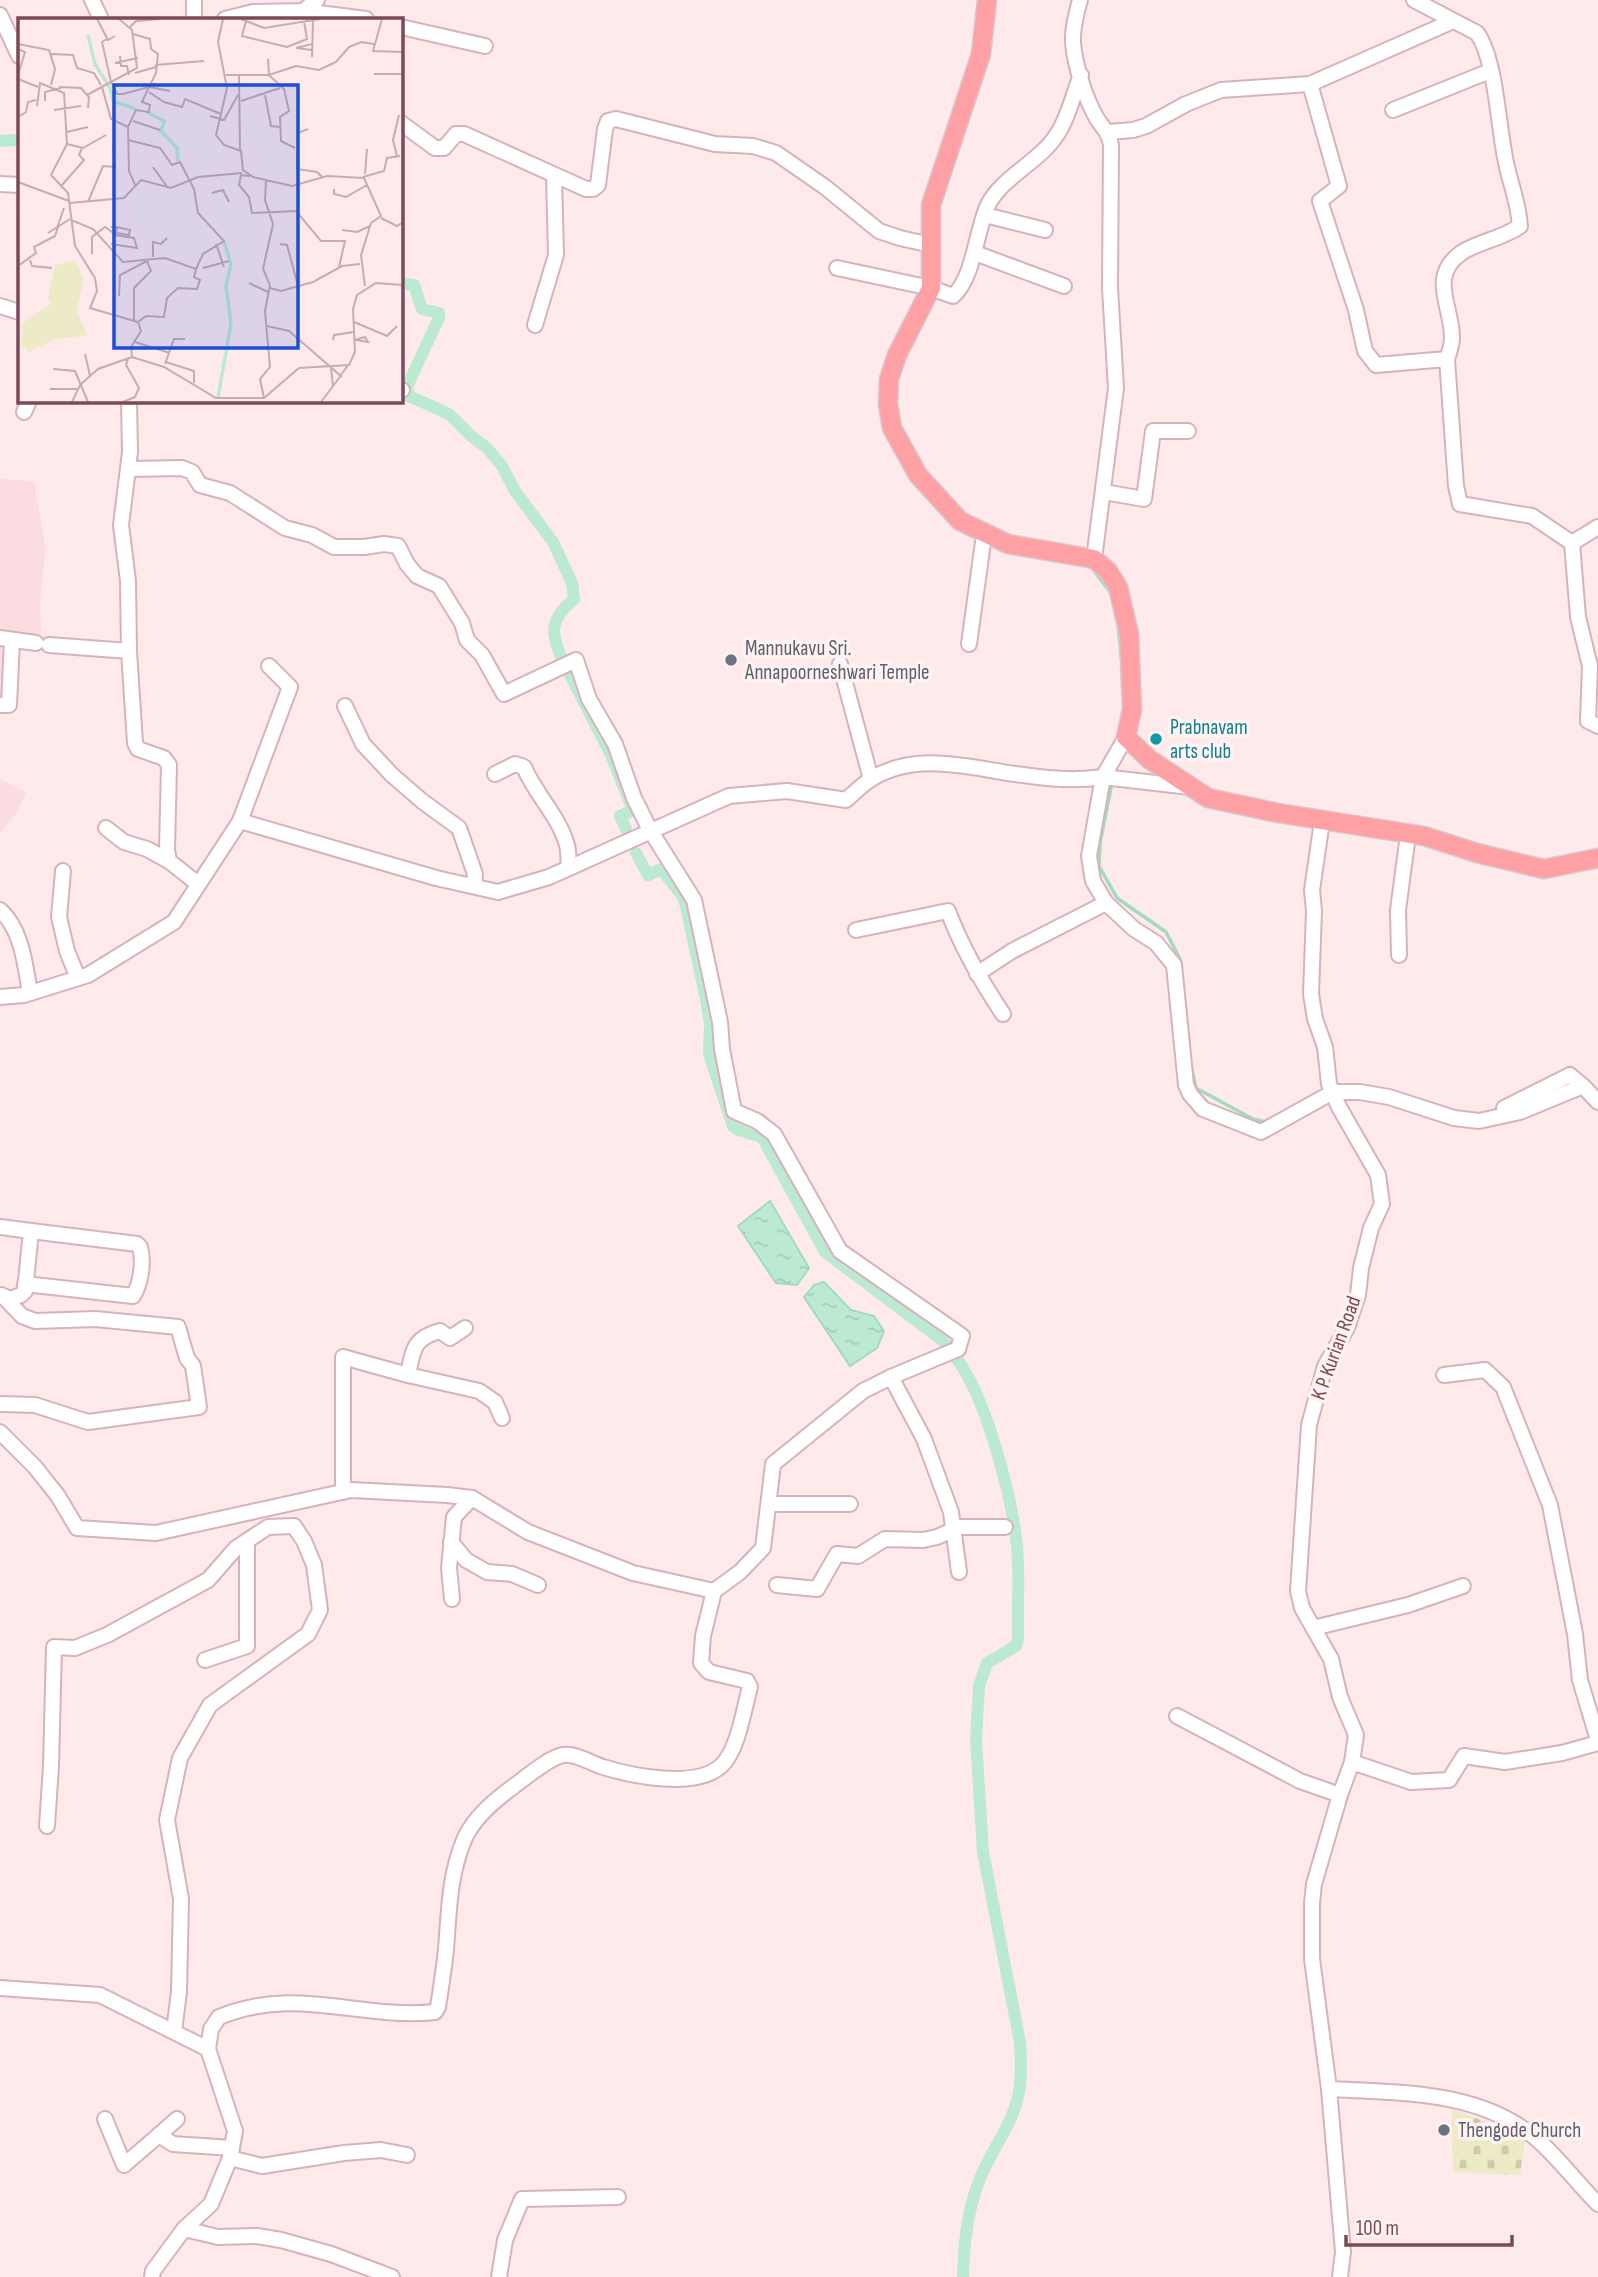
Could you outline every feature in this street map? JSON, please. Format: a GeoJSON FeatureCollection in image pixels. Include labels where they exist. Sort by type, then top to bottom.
{"type":"FeatureCollection","features":[{"type":"Feature","properties":{"kind":"main road"},"geometry":{"type":"LineString","coordinates":[[987,0],[981,54],[931,205],[931,288],[897,355],[889,379],[888,404],[892,428],[918,475],[960,521],[984,534],[1008,544],[1094,559],[1108,571],[1118,587],[1129,634],[1132,709],[1126,737],[1149,759],[1190,787],[1208,797],[1322,821],[1424,836],[1477,853],[1544,869],[1598,858]]}},
{"type":"Feature","properties":{"kind":"street"},"geometry":{"type":"LineString","coordinates":[[92,0],[101,18]]}},
{"type":"Feature","properties":{"kind":"street"},"geometry":{"type":"LineString","coordinates":[[194,0],[194,18]]}},
{"type":"Feature","properties":{"kind":"street"},"geometry":{"type":"LineString","coordinates":[[303,15],[317,0]]}},
{"type":"Feature","properties":{"kind":"street"},"geometry":{"type":"LineString","coordinates":[[1080,0],[1073,28],[1073,45],[1097,118],[1109,132],[1111,145],[1110,288],[1116,388],[1094,559]]}},
{"type":"Feature","properties":{"kind":"street"},"geometry":{"type":"LineString","coordinates":[[1414,0],[1477,33],[1483,41],[1507,167],[1518,203],[1520,226],[1508,235],[1463,251],[1446,266],[1443,278],[1452,339],[1447,359],[1456,486],[1460,504],[1532,516],[1572,543]]}},
{"type":"Feature","properties":{"kind":"street"},"geometry":{"type":"LineString","coordinates":[[229,18],[253,12],[350,18]]}},
{"type":"Feature","properties":{"kind":"street"},"geometry":{"type":"LineString","coordinates":[[0,15],[18,53]]}},
{"type":"Feature","properties":{"kind":"street"},"geometry":{"type":"LineString","coordinates":[[1109,132],[1146,126],[1186,104],[1221,90],[1310,84],[1453,20]]}},
{"type":"Feature","properties":{"kind":"street"},"geometry":{"type":"LineString","coordinates":[[402,27],[485,46]]}},
{"type":"Feature","properties":{"kind":"street"},"geometry":{"type":"LineString","coordinates":[[1393,110],[1490,71]]}},
{"type":"Feature","properties":{"kind":"street"},"geometry":{"type":"LineString","coordinates":[[837,268],[931,288],[953,296],[959,291],[975,253],[988,204],[997,192],[1056,137],[1081,75]]}},
{"type":"Feature","properties":{"kind":"street"},"geometry":{"type":"LineString","coordinates":[[1310,84],[1339,186],[1320,201],[1356,310],[1365,352],[1376,365],[1447,359]]}},
{"type":"Feature","properties":{"kind":"street"},"geometry":{"type":"LineString","coordinates":[[402,124],[435,148],[444,148],[456,134],[464,134],[586,189],[593,189],[598,185],[608,121],[616,119],[715,144],[752,146],[776,153],[825,187],[879,231],[900,239],[931,245]]}},
{"type":"Feature","properties":{"kind":"street"},"geometry":{"type":"LineString","coordinates":[[535,324],[556,255],[554,176]]}},
{"type":"Feature","properties":{"kind":"street"},"geometry":{"type":"LineString","coordinates":[[0,184],[18,185]]}},
{"type":"Feature","properties":{"kind":"street"},"geometry":{"type":"LineString","coordinates":[[985,215],[1045,230]]}},
{"type":"Feature","properties":{"kind":"street"},"geometry":{"type":"LineString","coordinates":[[975,253],[1064,286]]}},
{"type":"Feature","properties":{"kind":"street"},"geometry":{"type":"LineString","coordinates":[[0,306],[18,312]]}},
{"type":"Feature","properties":{"kind":"street"},"geometry":{"type":"LineString","coordinates":[[129,402],[129,469],[121,525],[128,582],[135,743],[138,749],[164,758],[169,765],[169,861]]}},
{"type":"Feature","properties":{"kind":"street"},"geometry":{"type":"LineString","coordinates":[[1104,492],[1144,499],[1153,432],[1188,432]]}},
{"type":"Feature","properties":{"kind":"street"},"geometry":{"type":"LineString","coordinates":[[129,469],[182,468],[192,472],[200,485],[230,493],[285,527],[312,534],[334,547],[384,544],[398,546],[417,576],[439,586],[462,623],[467,640],[482,655],[504,694],[576,660],[589,699],[615,744],[646,832],[694,900],[720,1023],[722,1049],[734,1111],[757,1121],[774,1134],[840,1251],[962,1336],[958,1349],[863,1391],[773,1464],[763,1548],[740,1572],[713,1591],[703,1636],[701,1663],[709,1672],[747,1681],[750,1687],[737,1737],[723,1765],[702,1776],[676,1779],[627,1773],[572,1755],[558,1756],[496,1799],[463,1842],[449,1895],[445,1957],[435,2012],[277,2003],[219,2017],[211,2028],[208,2049],[235,2131],[231,2153],[211,2204],[184,2229],[153,2271],[152,2277]]}},
{"type":"Feature","properties":{"kind":"street"},"geometry":{"type":"LineString","coordinates":[[1572,543],[1598,527]]}},
{"type":"Feature","properties":{"kind":"street"},"geometry":{"type":"LineString","coordinates":[[969,644],[984,534]]}},
{"type":"Feature","properties":{"kind":"street"},"geometry":{"type":"LineString","coordinates":[[1572,543],[1578,617],[1590,666],[1588,721],[1598,726]]}},
{"type":"Feature","properties":{"kind":"street"},"geometry":{"type":"LineString","coordinates":[[0,705],[9,705],[6,639],[129,651]]}},
{"type":"Feature","properties":{"kind":"street"},"geometry":{"type":"LineString","coordinates":[[840,664],[871,779]]}},
{"type":"Feature","properties":{"kind":"street"},"geometry":{"type":"LineString","coordinates":[[0,997],[30,993],[88,975],[174,922],[240,821],[290,687],[269,666]]}},
{"type":"Feature","properties":{"kind":"street"},"geometry":{"type":"LineString","coordinates":[[345,706],[363,744],[392,775],[458,828],[475,874],[474,886]]}},
{"type":"Feature","properties":{"kind":"street"},"geometry":{"type":"LineString","coordinates":[[1126,737],[1103,777],[1089,856],[1090,867],[1093,881],[1106,903],[1134,929],[1156,943],[1174,965],[1186,1085],[1203,1110],[1261,1132],[1331,1088],[1389,1097],[1454,1118],[1479,1121],[1520,1112],[1583,1086],[1598,1102]]}},
{"type":"Feature","properties":{"kind":"street"},"geometry":{"type":"LineString","coordinates":[[240,821],[424,875],[498,892],[549,877],[729,796],[787,791],[846,800],[871,779],[910,764],[948,763],[1023,776],[1084,780],[1103,777],[1190,787]]}},
{"type":"Feature","properties":{"kind":"street"},"geometry":{"type":"LineString","coordinates":[[495,774],[515,764],[524,766],[530,783],[550,810],[567,845],[569,868]]}},
{"type":"Feature","properties":{"kind":"street","name":"K P Kurian Road"},"geometry":{"type":"LineString","coordinates":[[1322,821],[1312,890],[1314,911],[1311,994],[1315,1019],[1325,1047],[1331,1088],[1378,1175],[1382,1204],[1371,1228],[1347,1328],[1325,1366],[1309,1426],[1298,1591],[1302,1608],[1331,1659],[1340,1697],[1356,1735],[1352,1762],[1314,1884],[1312,1903],[1312,1959],[1329,2089],[1343,2252],[1340,2277]]}},
{"type":"Feature","properties":{"kind":"street"},"geometry":{"type":"LineString","coordinates":[[106,828],[124,842],[147,849],[169,861],[198,884]]}},
{"type":"Feature","properties":{"kind":"street"},"geometry":{"type":"LineString","coordinates":[[1399,954],[1398,910],[1408,835]]}},
{"type":"Feature","properties":{"kind":"street"},"geometry":{"type":"LineString","coordinates":[[64,871],[59,917],[67,951],[78,978]]}},
{"type":"Feature","properties":{"kind":"street"},"geometry":{"type":"LineString","coordinates":[[977,974],[1012,951],[1106,903]]}},
{"type":"Feature","properties":{"kind":"street"},"geometry":{"type":"LineString","coordinates":[[0,910],[10,919],[19,942],[30,993]]}},
{"type":"Feature","properties":{"kind":"street"},"geometry":{"type":"LineString","coordinates":[[856,930],[948,911],[958,939],[1003,1014]]}},
{"type":"Feature","properties":{"kind":"street"},"geometry":{"type":"LineString","coordinates":[[0,1227],[136,1244],[140,1247],[142,1254],[138,1287],[133,1296],[25,1284]]}},
{"type":"Feature","properties":{"kind":"street"},"geometry":{"type":"LineString","coordinates":[[3,1296],[10,1299],[25,1291],[32,1231]]}},
{"type":"Feature","properties":{"kind":"street"},"geometry":{"type":"LineString","coordinates":[[0,1404],[35,1405],[88,1422],[199,1407],[193,1366],[187,1359],[178,1327],[95,1319],[35,1321],[22,1316],[3,1296]]}},
{"type":"Feature","properties":{"kind":"street"},"geometry":{"type":"LineString","coordinates":[[408,1374],[414,1347],[425,1335],[440,1331],[450,1338],[465,1328]]}},
{"type":"Feature","properties":{"kind":"street"},"geometry":{"type":"LineString","coordinates":[[343,1492],[343,1357],[479,1391],[495,1402],[502,1418]]}},
{"type":"Feature","properties":{"kind":"street"},"geometry":{"type":"LineString","coordinates":[[1352,1762],[1411,1782],[1449,1780],[1464,1756],[1505,1762],[1562,1753],[1598,1742],[1580,1680],[1575,1634],[1550,1505],[1503,1387],[1485,1370],[1444,1375]]}},
{"type":"Feature","properties":{"kind":"street"},"geometry":{"type":"LineString","coordinates":[[891,1377],[924,1439],[951,1512],[959,1572]]}},
{"type":"Feature","properties":{"kind":"street"},"geometry":{"type":"LineString","coordinates":[[0,1432],[35,1467],[58,1496],[77,1528],[156,1533],[351,1490],[472,1498],[528,1532],[633,1573],[713,1591]]}},
{"type":"Feature","properties":{"kind":"street"},"geometry":{"type":"LineString","coordinates":[[452,1599],[449,1568],[454,1517],[472,1498]]}},
{"type":"Feature","properties":{"kind":"street"},"geometry":{"type":"LineString","coordinates":[[769,1504],[849,1504]]}},
{"type":"Feature","properties":{"kind":"street"},"geometry":{"type":"LineString","coordinates":[[47,1826],[54,1647],[75,1648],[107,1635],[208,1580],[236,1548],[268,1527],[294,1526],[314,1564],[320,1610],[308,1634],[210,1705],[180,1758],[167,1820],[181,1899],[179,1993],[173,2031]]}},
{"type":"Feature","properties":{"kind":"street"},"geometry":{"type":"LineString","coordinates":[[777,1585],[817,1589],[837,1554],[858,1556],[885,1539],[923,1540],[959,1527],[1005,1527]]}},
{"type":"Feature","properties":{"kind":"street"},"geometry":{"type":"LineString","coordinates":[[205,1660],[247,1646],[247,1541]]}},
{"type":"Feature","properties":{"kind":"street"},"geometry":{"type":"LineString","coordinates":[[451,1542],[466,1560],[486,1572],[512,1574],[538,1585]]}},
{"type":"Feature","properties":{"kind":"street"},"geometry":{"type":"LineString","coordinates":[[1313,1628],[1408,1605],[1463,1586]]}},
{"type":"Feature","properties":{"kind":"street"},"geometry":{"type":"LineString","coordinates":[[1177,1716],[1300,1781],[1340,1795]]}},
{"type":"Feature","properties":{"kind":"street"},"geometry":{"type":"LineString","coordinates":[[0,1989],[100,1996],[208,2049]]}},
{"type":"Feature","properties":{"kind":"street"},"geometry":{"type":"LineString","coordinates":[[1329,2089],[1428,2095],[1461,2101],[1489,2111],[1525,2130],[1540,2142],[1598,2204]]}},
{"type":"Feature","properties":{"kind":"street"},"geometry":{"type":"LineString","coordinates":[[105,2119],[124,2165],[177,2119]]}},
{"type":"Feature","properties":{"kind":"street"},"geometry":{"type":"LineString","coordinates":[[159,2135],[173,2144],[231,2153],[262,2166],[381,2150],[407,2155]]}},
{"type":"Feature","properties":{"kind":"street"},"geometry":{"type":"LineString","coordinates":[[499,2277],[505,2240],[522,2199],[618,2197]]}},
{"type":"Feature","properties":{"kind":"street"},"geometry":{"type":"LineString","coordinates":[[184,2229],[218,2237],[257,2236],[281,2240],[331,2254],[391,2277]]}},
{"type":"Feature","properties":{"kind":"shaded area"},"geometry":{"type":"Polygon","coordinates":[[[0,479],[34,481],[46,550],[40,601],[41,638],[12,640],[9,705],[0,705],[0,479]]]}},
{"type":"Feature","properties":{"kind":"shaded area"},"geometry":{"type":"Polygon","coordinates":[[[0,779],[26,792],[18,811],[0,833],[0,779]]]}},
{"type":"Feature","properties":{"kind":"green space"},"geometry":{"type":"Polygon","coordinates":[[[1452,2109],[1525,2137],[1520,2175],[1453,2172],[1452,2109]]]}},
{"type":"Feature","properties":{"kind":"water"},"geometry":{"type":"Polygon","coordinates":[[[770,1201],[809,1268],[797,1285],[776,1283],[738,1226],[770,1201]]]}},
{"type":"Feature","properties":{"kind":"water"},"geometry":{"type":"Polygon","coordinates":[[[824,1282],[851,1310],[874,1316],[884,1331],[877,1348],[850,1366],[804,1297],[814,1285],[824,1282]]]}},
{"type":"Feature","properties":{"kind":"waterway"},"geometry":{"type":"LineString","coordinates":[[0,141],[18,140]]}},
{"type":"Feature","properties":{"kind":"waterway"},"geometry":{"type":"LineString","coordinates":[[402,283],[414,285],[422,309],[439,313],[410,380],[407,389],[409,396],[449,414],[487,448],[553,542],[572,583],[574,599],[560,613],[554,626],[555,641],[562,659]]}},
{"type":"Feature","properties":{"kind":"waterway"},"geometry":{"type":"LineString","coordinates":[[1092,568],[1113,596]]}},
{"type":"Feature","properties":{"kind":"waterway"},"geometry":{"type":"LineString","coordinates":[[1117,616],[1122,664]]}},
{"type":"Feature","properties":{"kind":"waterway"},"geometry":{"type":"LineString","coordinates":[[568,671],[611,755],[633,810],[620,816],[626,829]]}},
{"type":"Feature","properties":{"kind":"waterway"},"geometry":{"type":"LineString","coordinates":[[1111,788],[1100,843],[1099,866],[1117,898],[1166,932],[1180,959],[1181,968]]}},
{"type":"Feature","properties":{"kind":"waterway"},"geometry":{"type":"LineString","coordinates":[[636,853],[648,875],[661,869],[684,898],[707,1004],[710,1025],[709,1054],[733,1126],[762,1137],[825,1252],[948,1347]]}},
{"type":"Feature","properties":{"kind":"waterway"},"geometry":{"type":"LineString","coordinates":[[1183,986],[1189,1045]]}},
{"type":"Feature","properties":{"kind":"waterway"},"geometry":{"type":"LineString","coordinates":[[1191,1066],[1196,1088],[1253,1119],[1270,1123]]}},
{"type":"Feature","properties":{"kind":"waterway"},"geometry":{"type":"LineString","coordinates":[[956,1358],[977,1397],[996,1448],[1010,1502],[1018,1558],[1018,1639],[1016,1646],[987,1663],[979,1686],[976,1739],[983,1852],[1020,2042],[1020,2083],[1015,2108],[975,2193],[967,2228],[963,2277]]}},
{"type":"Feature","properties":{"kind":"place","name":"Mannukavu Sri. Annapoorneshwari Temple"},"geometry":{"type":"Point","coordinates":[731,660]}},
{"type":"Feature","properties":{"kind":"place","name":"Prabnavam arts club"},"geometry":{"type":"Point","coordinates":[1156,739]}},
{"type":"Feature","properties":{"kind":"place","name":"Thengode Church"},"geometry":{"type":"Point","coordinates":[1444,2130]}}]}
